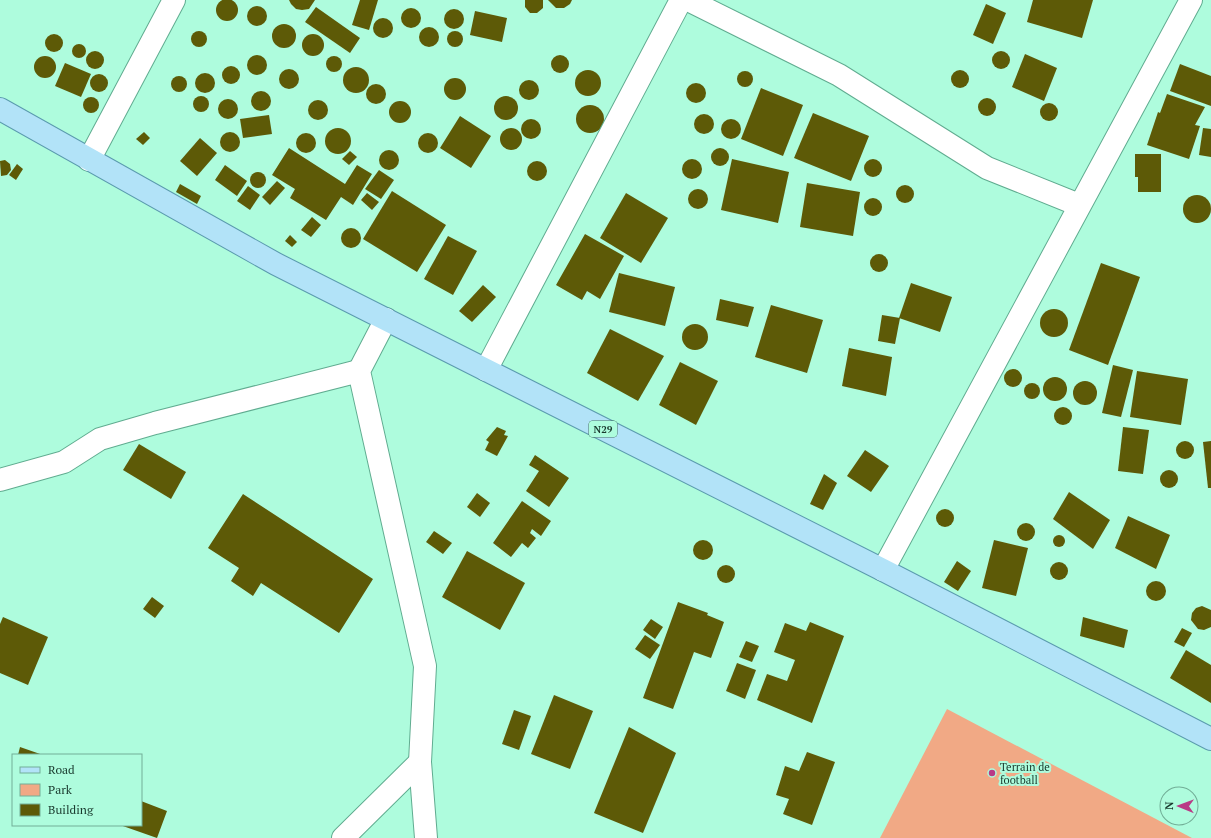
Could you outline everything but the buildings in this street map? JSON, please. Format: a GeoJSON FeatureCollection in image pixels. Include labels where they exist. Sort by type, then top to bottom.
{"type":"FeatureCollection","features":[{"type":"Feature","properties":{"kind":"main road","name":"N29"},"geometry":{"type":"LineString","coordinates":[[0,109],[276,264],[883,570],[1211,739]]}},
{"type":"Feature","properties":{"kind":"street"},"geometry":{"type":"LineString","coordinates":[[89,160],[174,0]]}},
{"type":"Feature","properties":{"kind":"street"},"geometry":{"type":"LineString","coordinates":[[486,370],[681,0]]}},
{"type":"Feature","properties":{"kind":"street"},"geometry":{"type":"LineString","coordinates":[[688,0],[839,75],[987,168],[1079,205]]}},
{"type":"Feature","properties":{"kind":"street"},"geometry":{"type":"LineString","coordinates":[[883,570],[1191,0]]}},
{"type":"Feature","properties":{"kind":"street"},"geometry":{"type":"LineString","coordinates":[[386,319],[359,371],[424,666],[420,762],[426,838]]}},
{"type":"Feature","properties":{"kind":"street"},"geometry":{"type":"LineString","coordinates":[[0,480],[64,462],[100,439],[155,423],[359,371]]}},
{"type":"Feature","properties":{"kind":"street"},"geometry":{"type":"LineString","coordinates":[[343,838],[420,762]]}},
{"type":"Feature","properties":{"kind":"green space","name":"Terrain de football"},"geometry":{"type":"Polygon","coordinates":[[[947,709],[1159,821],[1159,826],[1169,826],[1192,838],[880,838],[947,709]]]}},
{"type":"Feature","properties":{"kind":"place","name":"Terrain de football"},"geometry":{"type":"Point","coordinates":[992,773]}}]}
